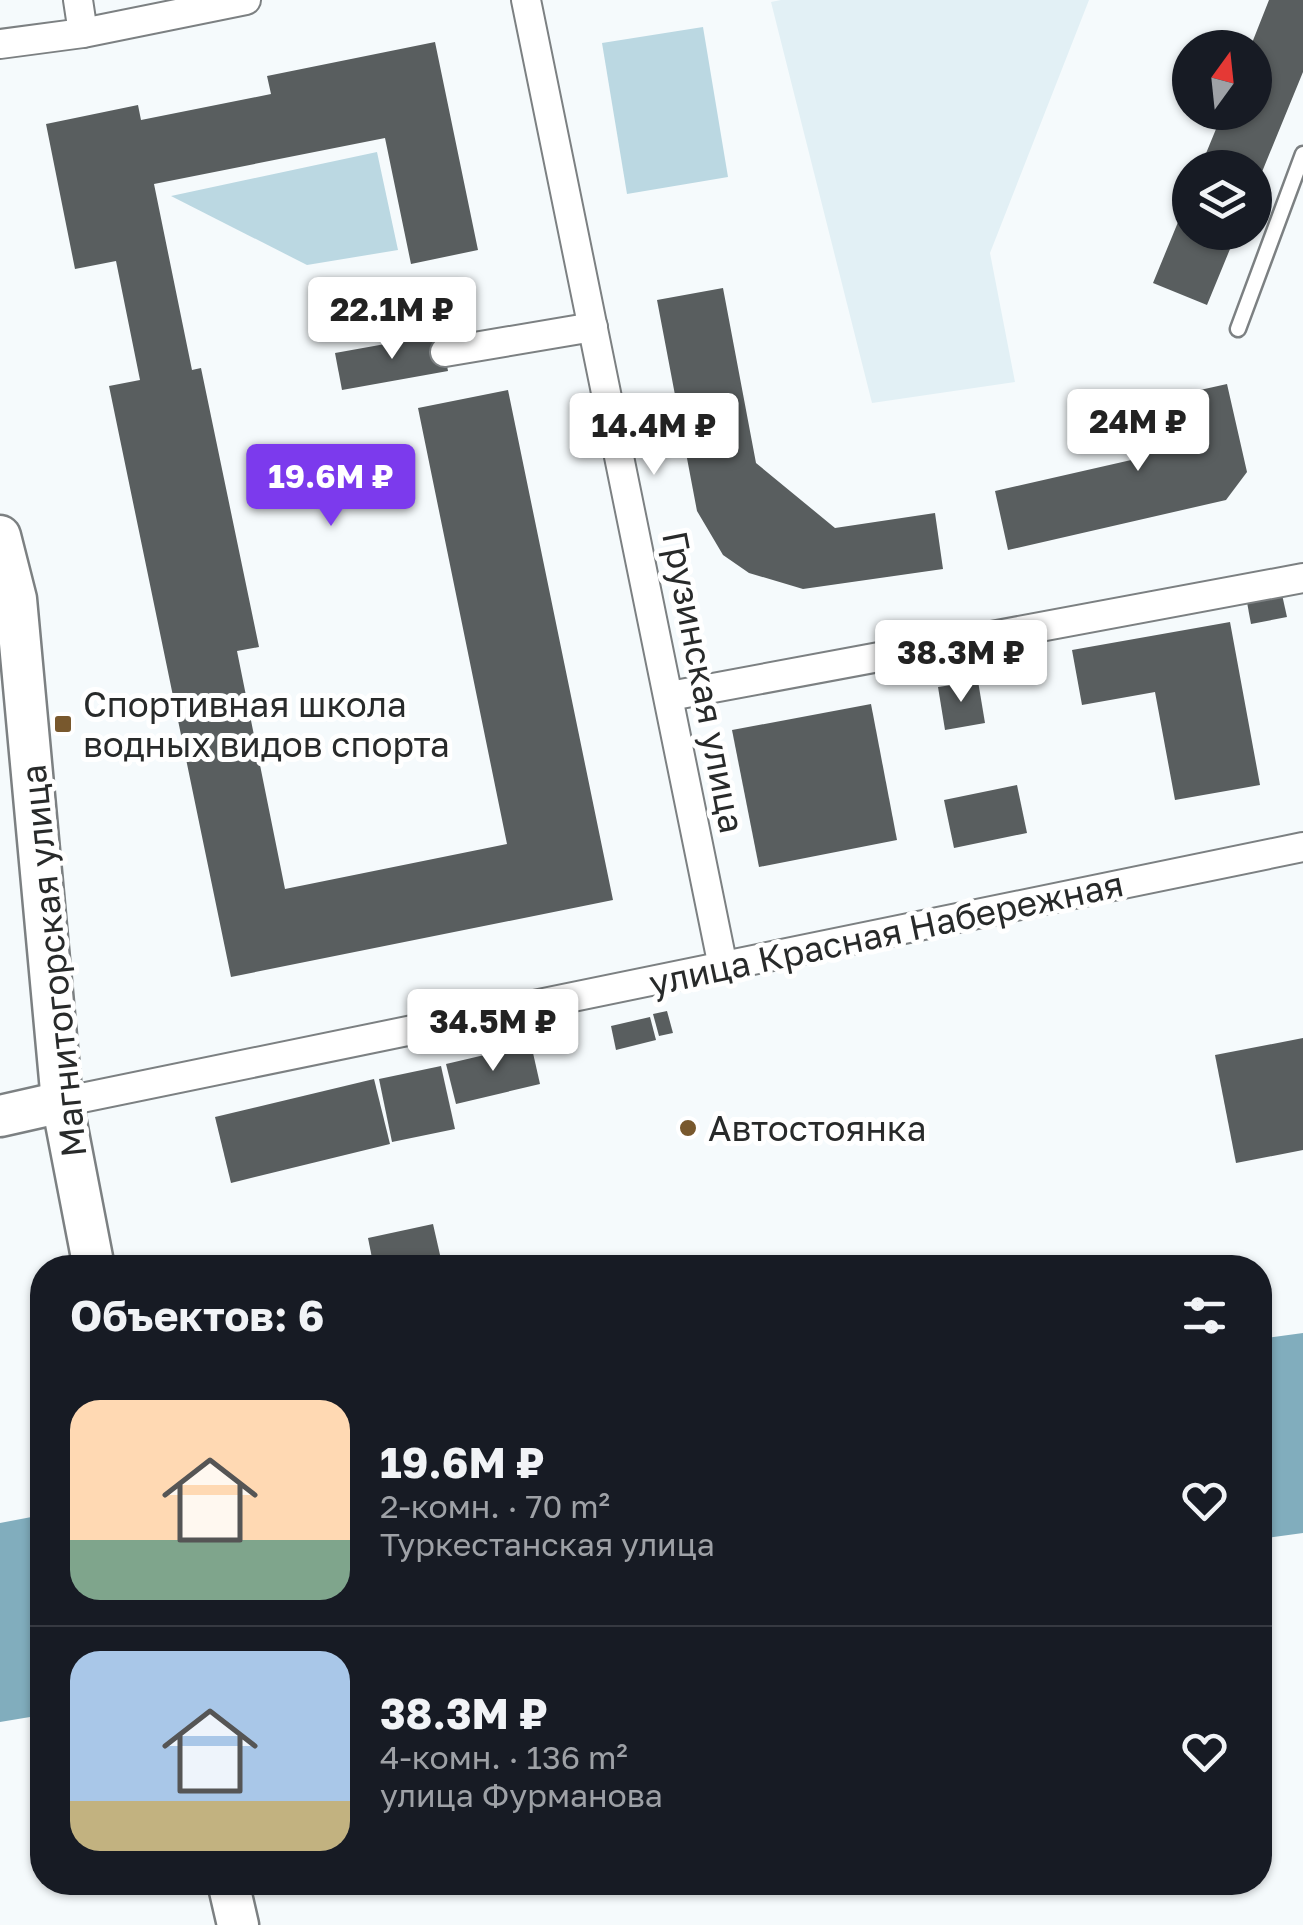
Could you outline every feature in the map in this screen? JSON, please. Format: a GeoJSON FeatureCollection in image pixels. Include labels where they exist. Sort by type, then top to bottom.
{"type":"FeatureCollection","features":[{"type":"Feature","properties":{"kind":"main road","name":"Магнитогорская улица"},"geometry":{"type":"LineString","coordinates":[[0,536],[62,1102],[91,1255]]}},
{"type":"Feature","properties":{"kind":"main road","name":"улица Красная Набережная"},"geometry":{"type":"LineString","coordinates":[[0,1116],[62,1102]]}},
{"type":"Feature","properties":{"kind":"street"},"geometry":{"type":"LineString","coordinates":[[78,0],[84,33]]}},
{"type":"Feature","properties":{"kind":"street"},"geometry":{"type":"LineString","coordinates":[[0,44],[84,33],[246,0]]}},
{"type":"Feature","properties":{"kind":"street","name":"Грузинская улица"},"geometry":{"type":"LineString","coordinates":[[526,0],[723,967]]}},
{"type":"Feature","properties":{"kind":"street"},"geometry":{"type":"LineString","coordinates":[[444,352],[593,327]]}},
{"type":"Feature","properties":{"kind":"street"},"geometry":{"type":"LineString","coordinates":[[670,696],[1303,578]]}},
{"type":"Feature","properties":{"kind":"street","name":"улица Красная Набережная"},"geometry":{"type":"LineString","coordinates":[[62,1102],[1303,847]]}},
{"type":"Feature","properties":{"kind":"lane"},"geometry":{"type":"LineString","coordinates":[[1238,329],[1303,154]]}},
{"type":"Feature","properties":{"kind":"shaded area"},"geometry":{"type":"Polygon","coordinates":[[[1089,0],[990,253],[1015,382],[872,403],[771,2],[1089,0]]]}},
{"type":"Feature","properties":{"kind":"shaded area"},"geometry":{"type":"Polygon","coordinates":[[[703,27],[728,177],[627,194],[602,43],[703,27]]]}},
{"type":"Feature","properties":{"kind":"shaded area"},"geometry":{"type":"Polygon","coordinates":[[[377,152],[398,250],[307,265],[171,196],[377,152]]]}},
{"type":"Feature","properties":{"kind":"shaded area"},"geometry":{"type":"Polygon","coordinates":[[[1303,1333],[1303,1533],[1272,1537],[1272,1337],[1303,1333]]]}},
{"type":"Feature","properties":{"kind":"shaded area"},"geometry":{"type":"Polygon","coordinates":[[[30,1517],[30,1717],[0,1722],[0,1523],[30,1517]]]}},
{"type":"Feature","properties":{"kind":"building"},"geometry":{"type":"Polygon","coordinates":[[[1269,0],[1303,0],[1303,72],[1271,150],[1207,150],[1216,130],[1272,130],[1272,30],[1257,30],[1269,0]]]}},
{"type":"Feature","properties":{"kind":"building"},"geometry":{"type":"Polygon","coordinates":[[[435,42],[478,250],[411,264],[385,138],[154,184],[192,370],[201,368],[259,647],[237,651],[285,889],[507,844],[418,408],[508,390],[613,900],[231,977],[109,386],[140,380],[116,261],[75,269],[46,124],[138,105],[141,120],[271,94],[267,76],[435,42]]]}},
{"type":"Feature","properties":{"kind":"building"},"geometry":{"type":"Polygon","coordinates":[[[1172,237],[1172,250],[1230,250],[1207,305],[1153,283],[1172,237]]]}},
{"type":"Feature","properties":{"kind":"building"},"geometry":{"type":"Polygon","coordinates":[[[723,288],[756,463],[835,528],[935,513],[943,569],[803,589],[749,573],[723,555],[697,511],[657,300],[723,288]]]}},
{"type":"Feature","properties":{"kind":"building"},"geometry":{"type":"Polygon","coordinates":[[[441,334],[448,371],[342,390],[335,353],[441,334]]]}},
{"type":"Feature","properties":{"kind":"building"},"geometry":{"type":"Polygon","coordinates":[[[1227,384],[1247,472],[1226,500],[1008,550],[995,491],[1140,458],[1128,406],[1227,384]]]}},
{"type":"Feature","properties":{"kind":"building"},"geometry":{"type":"Polygon","coordinates":[[[1281,590],[1287,617],[1251,624],[1246,597],[1281,590]]]}},
{"type":"Feature","properties":{"kind":"building"},"geometry":{"type":"Polygon","coordinates":[[[1230,622],[1260,785],[1175,800],[1155,692],[1082,705],[1072,650],[1230,622]]]}},
{"type":"Feature","properties":{"kind":"building"},"geometry":{"type":"Polygon","coordinates":[[[978,681],[985,723],[945,730],[938,687],[978,681]]]}},
{"type":"Feature","properties":{"kind":"building"},"geometry":{"type":"Polygon","coordinates":[[[871,704],[897,840],[759,867],[732,730],[871,704]]]}},
{"type":"Feature","properties":{"kind":"building"},"geometry":{"type":"Polygon","coordinates":[[[1017,785],[1027,833],[954,848],[944,800],[1017,785]]]}},
{"type":"Feature","properties":{"kind":"building"},"geometry":{"type":"Polygon","coordinates":[[[667,1011],[673,1033],[659,1036],[653,1014],[667,1011]]]}},
{"type":"Feature","properties":{"kind":"building"},"geometry":{"type":"Polygon","coordinates":[[[650,1017],[656,1040],[616,1050],[611,1026],[650,1017]]]}},
{"type":"Feature","properties":{"kind":"building"},"geometry":{"type":"Polygon","coordinates":[[[1303,1038],[1303,1150],[1236,1163],[1215,1055],[1303,1038]]]}},
{"type":"Feature","properties":{"kind":"building"},"geometry":{"type":"Polygon","coordinates":[[[531,1044],[540,1084],[456,1104],[446,1064],[531,1044]]]}},
{"type":"Feature","properties":{"kind":"building"},"geometry":{"type":"Polygon","coordinates":[[[441,1066],[455,1129],[392,1142],[379,1079],[441,1066]]]}},
{"type":"Feature","properties":{"kind":"building"},"geometry":{"type":"Polygon","coordinates":[[[374,1079],[390,1144],[231,1183],[215,1117],[374,1079]]]}},
{"type":"Feature","properties":{"kind":"building"},"geometry":{"type":"Polygon","coordinates":[[[433,1224],[440,1255],[371,1255],[368,1238],[433,1224]]]}},
{"type":"Feature","properties":{"kind":"place","name":"Спортивная школа водных видов спорта"},"geometry":{"type":"Point","coordinates":[63,724]}},
{"type":"Feature","properties":{"kind":"place","name":"Автостоянка"},"geometry":{"type":"Point","coordinates":[688,1128]}}]}
